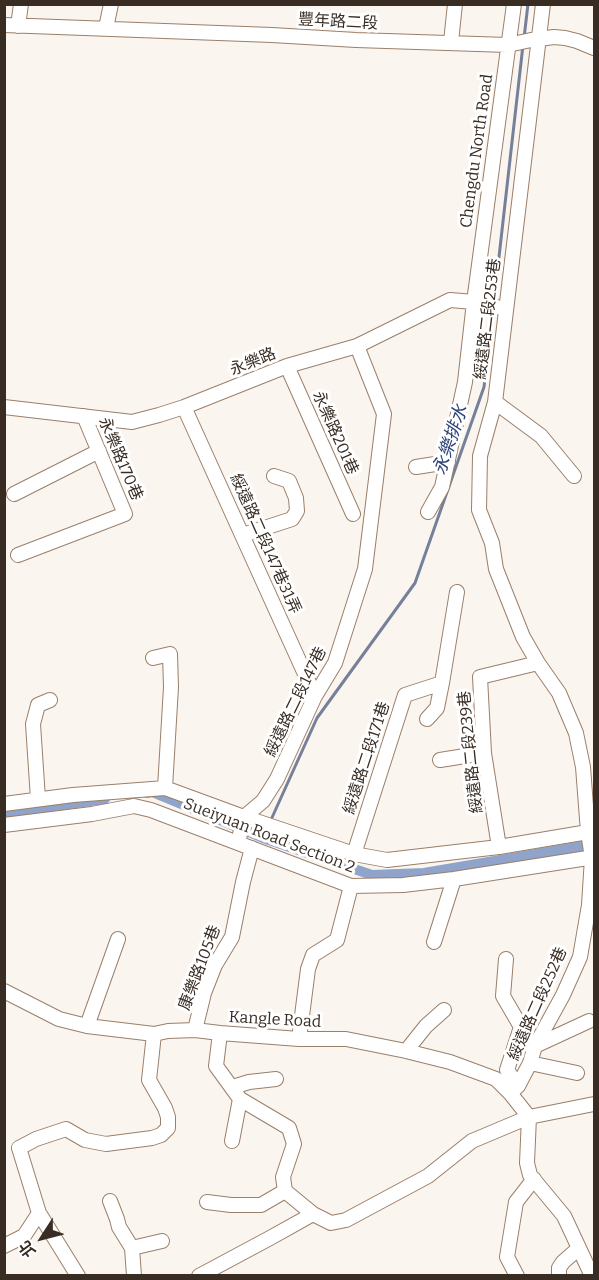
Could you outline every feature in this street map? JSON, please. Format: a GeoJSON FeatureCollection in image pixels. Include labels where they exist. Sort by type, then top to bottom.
{"type":"FeatureCollection","features":[{"type":"Feature","properties":{"kind":"street"},"geometry":{"type":"LineString","coordinates":[[11,25],[21,4]]}},
{"type":"Feature","properties":{"kind":"street"},"geometry":{"type":"LineString","coordinates":[[106,28],[111,4]]}},
{"type":"Feature","properties":{"kind":"street"},"geometry":{"type":"LineString","coordinates":[[451,42],[455,4]]}},
{"type":"Feature","properties":{"kind":"street","name":"Chengdu North Road"},"geometry":{"type":"LineString","coordinates":[[490,305],[514,4]]}},
{"type":"Feature","properties":{"kind":"street"},"geometry":{"type":"LineString","coordinates":[[535,39],[543,4]]}},
{"type":"Feature","properties":{"kind":"street","name":"豐年路二段"},"geometry":{"type":"LineString","coordinates":[[11,25],[272,34],[356,40],[512,44],[535,39],[565,38],[594,48]]}},
{"type":"Feature","properties":{"kind":"street","name":"綏遠路二段253巷"},"geometry":{"type":"LineString","coordinates":[[535,39],[490,305],[495,402],[480,456],[479,510],[492,543],[496,569],[523,637],[559,693],[576,733],[591,831]]}},
{"type":"Feature","properties":{"kind":"street","name":"永樂路"},"geometry":{"type":"LineString","coordinates":[[5,403],[132,422],[184,407],[287,366],[357,346],[450,300],[490,305]]}},
{"type":"Feature","properties":{"kind":"street"},"geometry":{"type":"LineString","coordinates":[[428,512],[442,487],[465,382],[490,305]]}},
{"type":"Feature","properties":{"kind":"street","name":"綏遠路二段147巷"},"geometry":{"type":"LineString","coordinates":[[248,819],[277,779],[315,696],[335,663],[365,569],[384,414],[357,346]]}},
{"type":"Feature","properties":{"kind":"street","name":"永樂路201巷"},"geometry":{"type":"LineString","coordinates":[[287,366],[353,514]]}},
{"type":"Feature","properties":{"kind":"street"},"geometry":{"type":"LineString","coordinates":[[495,402],[541,436],[574,476]]}},
{"type":"Feature","properties":{"kind":"street","name":"綏遠路二段147巷31弄"},"geometry":{"type":"LineString","coordinates":[[184,407],[315,696]]}},
{"type":"Feature","properties":{"kind":"street","name":"永樂路170巷"},"geometry":{"type":"LineString","coordinates":[[18,555],[125,514],[84,416]]}},
{"type":"Feature","properties":{"kind":"street"},"geometry":{"type":"LineString","coordinates":[[14,494],[99,451]]}},
{"type":"Feature","properties":{"kind":"street"},"geometry":{"type":"LineString","coordinates":[[416,467],[448,462]]}},
{"type":"Feature","properties":{"kind":"street"},"geometry":{"type":"LineString","coordinates":[[243,535],[292,519],[297,511],[296,498],[289,481],[274,476]]}},
{"type":"Feature","properties":{"kind":"street"},"geometry":{"type":"LineString","coordinates":[[427,719],[437,708],[457,592]]}},
{"type":"Feature","properties":{"kind":"street"},"geometry":{"type":"LineString","coordinates":[[153,658],[170,654],[171,687],[165,788]]}},
{"type":"Feature","properties":{"kind":"street","name":"綏遠路二段239巷"},"geometry":{"type":"LineString","coordinates":[[499,847],[484,753],[480,677],[538,663]]}},
{"type":"Feature","properties":{"kind":"street","name":"綏遠路二段171巷"},"geometry":{"type":"LineString","coordinates":[[354,854],[405,695],[442,682]]}},
{"type":"Feature","properties":{"kind":"street"},"geometry":{"type":"LineString","coordinates":[[38,799],[33,724],[38,705],[50,700]]}},
{"type":"Feature","properties":{"kind":"street"},"geometry":{"type":"LineString","coordinates":[[440,760],[484,753]]}},
{"type":"Feature","properties":{"kind":"street"},"geometry":{"type":"LineString","coordinates":[[583,767],[594,754]]}},
{"type":"Feature","properties":{"kind":"street","name":"Sueiyuan Road Section 2"},"geometry":{"type":"LineString","coordinates":[[4,804],[73,795],[165,788],[248,819],[354,854],[387,860],[499,847],[591,831]]}},
{"type":"Feature","properties":{"kind":"street","name":"Sueiyuan Road Section 2"},"geometry":{"type":"LineString","coordinates":[[4,825],[92,814],[134,806],[151,810],[351,886],[403,885],[454,879],[592,856]]}},
{"type":"Feature","properties":{"kind":"street"},"geometry":{"type":"LineString","coordinates":[[238,843],[248,819]]}},
{"type":"Feature","properties":{"kind":"street","name":"綏遠路二段252巷"},"geometry":{"type":"LineString","coordinates":[[514,1090],[530,1063],[535,1046],[563,996],[580,957],[589,905],[591,831]]}},
{"type":"Feature","properties":{"kind":"street","name":"康樂路105巷"},"geometry":{"type":"LineString","coordinates":[[195,1030],[204,993],[215,965],[232,937],[252,848]]}},
{"type":"Feature","properties":{"kind":"street"},"geometry":{"type":"LineString","coordinates":[[434,942],[454,879]]}},
{"type":"Feature","properties":{"kind":"street"},"geometry":{"type":"LineString","coordinates":[[299,1039],[308,969],[313,955],[337,940],[351,886]]}},
{"type":"Feature","properties":{"kind":"street"},"geometry":{"type":"LineString","coordinates":[[87,1026],[118,939]]}},
{"type":"Feature","properties":{"kind":"street"},"geometry":{"type":"LineString","coordinates":[[506,959],[503,996],[521,1027],[507,1070],[514,1090]]}},
{"type":"Feature","properties":{"kind":"street","name":"Kangle Road"},"geometry":{"type":"LineString","coordinates":[[4,991],[59,1019],[87,1026],[154,1034],[195,1030],[220,1034],[299,1039],[346,1039],[406,1051],[450,1062],[496,1079],[514,1090],[529,1117]]}},
{"type":"Feature","properties":{"kind":"street"},"geometry":{"type":"LineString","coordinates":[[406,1051],[426,1026],[444,1010]]}},
{"type":"Feature","properties":{"kind":"street"},"geometry":{"type":"LineString","coordinates":[[535,1046],[590,1021]]}},
{"type":"Feature","properties":{"kind":"street"},"geometry":{"type":"LineString","coordinates":[[78,1275],[39,1213],[19,1148],[36,1139],[66,1130],[85,1140],[106,1144],[161,1135],[168,1128],[168,1117],[148,1080],[154,1034]]}},
{"type":"Feature","properties":{"kind":"street"},"geometry":{"type":"LineString","coordinates":[[220,1034],[216,1066],[236,1093],[289,1128],[294,1144],[283,1177],[285,1191],[312,1214],[331,1223],[346,1220],[428,1176],[471,1141],[529,1117],[594,1104]]}},
{"type":"Feature","properties":{"kind":"street"},"geometry":{"type":"LineString","coordinates":[[530,1063],[577,1073]]}},
{"type":"Feature","properties":{"kind":"street"},"geometry":{"type":"LineString","coordinates":[[232,1141],[236,1093],[249,1082],[276,1079]]}},
{"type":"Feature","properties":{"kind":"street"},"geometry":{"type":"LineString","coordinates":[[529,1117],[527,1163],[530,1175],[564,1216],[592,1275]]}},
{"type":"Feature","properties":{"kind":"street"},"geometry":{"type":"LineString","coordinates":[[517,1275],[507,1257],[516,1202],[534,1179]]}},
{"type":"Feature","properties":{"kind":"street"},"geometry":{"type":"LineString","coordinates":[[207,1202],[231,1205],[261,1204],[285,1191]]}},
{"type":"Feature","properties":{"kind":"street"},"geometry":{"type":"LineString","coordinates":[[110,1201],[119,1227],[132,1248],[134,1275]]}},
{"type":"Feature","properties":{"kind":"street"},"geometry":{"type":"LineString","coordinates":[[4,1246],[24,1236],[39,1213]]}},
{"type":"Feature","properties":{"kind":"street"},"geometry":{"type":"LineString","coordinates":[[199,1275],[312,1214]]}},
{"type":"Feature","properties":{"kind":"street"},"geometry":{"type":"LineString","coordinates":[[132,1248],[162,1241]]}},
{"type":"Feature","properties":{"kind":"street"},"geometry":{"type":"LineString","coordinates":[[559,1275],[559,1268],[563,1262],[579,1248]]}},
{"type":"Feature","properties":{"kind":"waterway","name":"永樂排水"},"geometry":{"type":"LineString","coordinates":[[524,38],[528,4]]}},
{"type":"Feature","properties":{"kind":"waterway","name":"永樂排水"},"geometry":{"type":"LineString","coordinates":[[494,301],[523,45]]}},
{"type":"Feature","properties":{"kind":"waterway","name":"永樂排水"},"geometry":{"type":"LineString","coordinates":[[270,822],[317,718],[415,583],[484,387],[493,310]]}},
{"type":"Feature","properties":{"kind":"waterway"},"geometry":{"type":"LineString","coordinates":[[147,793],[152,792],[263,838],[372,875],[424,873],[594,844]]}},
{"type":"Feature","properties":{"kind":"waterway"},"geometry":{"type":"LineString","coordinates":[[4,813],[105,799]]}},
{"type":"Feature","properties":{"kind":"waterway","name":"永樂排水"},"geometry":{"type":"LineString","coordinates":[[263,838],[268,828]]}}]}
